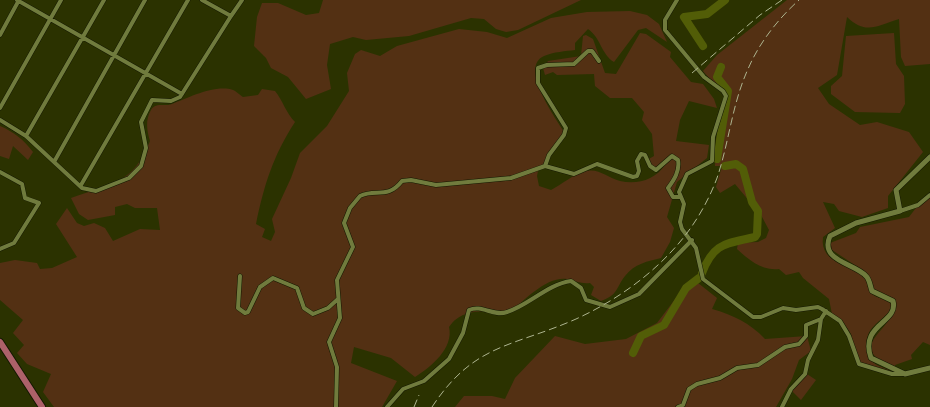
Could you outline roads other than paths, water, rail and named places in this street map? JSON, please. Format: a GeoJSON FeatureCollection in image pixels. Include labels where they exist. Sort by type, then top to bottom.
{"type":"FeatureCollection","features":[{"type":"Feature","properties":{"kind":"main road"},"geometry":{"type":"LineString","coordinates":[[0,342],[42,407]]}},
{"type":"Feature","properties":{"kind":"street"},"geometry":{"type":"LineString","coordinates":[[0,35],[18,0],[182,94]]}},
{"type":"Feature","properties":{"kind":"street"},"geometry":{"type":"LineString","coordinates":[[0,108],[61,0]]}},
{"type":"Feature","properties":{"kind":"street"},"geometry":{"type":"LineString","coordinates":[[26,136],[104,0]]}},
{"type":"Feature","properties":{"kind":"street"},"geometry":{"type":"LineString","coordinates":[[54,162],[145,0]]}},
{"type":"Feature","properties":{"kind":"street"},"geometry":{"type":"LineString","coordinates":[[81,185],[188,0]]}},
{"type":"Feature","properties":{"kind":"street"},"geometry":{"type":"LineString","coordinates":[[202,0],[231,16]]}},
{"type":"Feature","properties":{"kind":"street"},"geometry":{"type":"LineString","coordinates":[[0,120],[26,136],[87,190],[96,190],[117,184],[136,173],[144,160],[146,148],[141,122],[150,102],[154,100],[177,100],[242,0]]}},
{"type":"Feature","properties":{"kind":"street"},"geometry":{"type":"LineString","coordinates":[[678,0],[665,20],[665,30],[704,76],[723,91],[726,96],[714,132],[712,161],[688,174],[680,186],[684,204],[680,222],[682,230],[692,240],[700,259],[703,280],[746,314],[757,318],[777,309],[796,310],[818,307],[826,311],[840,321],[849,336],[859,364],[892,374],[905,374],[930,368]]}},
{"type":"Feature","properties":{"kind":"street"},"geometry":{"type":"LineString","coordinates":[[545,166],[549,155],[564,135],[566,128],[538,83],[538,68],[547,65],[574,64],[588,52],[592,51],[600,61]]}},
{"type":"Feature","properties":{"kind":"street"},"geometry":{"type":"LineString","coordinates":[[336,407],[337,367],[330,342],[340,318],[337,280],[353,247],[344,223],[350,208],[360,196],[385,193],[402,182],[411,180],[436,185],[511,178],[545,166],[574,174],[597,164],[633,177],[639,171],[637,161],[641,154],[646,155],[650,166],[656,170],[672,156],[678,160],[679,166],[669,192],[673,197],[681,197]]}},
{"type":"Feature","properties":{"kind":"street"},"geometry":{"type":"LineString","coordinates":[[900,211],[896,190],[930,157]]}},
{"type":"Feature","properties":{"kind":"street"},"geometry":{"type":"LineString","coordinates":[[0,172],[22,184],[25,198],[39,203],[14,243],[0,249]]}},
{"type":"Feature","properties":{"kind":"street"},"geometry":{"type":"LineString","coordinates":[[905,374],[875,362],[870,354],[871,336],[875,328],[892,312],[894,307],[893,301],[872,291],[866,275],[839,261],[828,249],[827,242],[830,236],[856,223],[918,205],[930,195]]}},
{"type":"Feature","properties":{"kind":"street"},"geometry":{"type":"LineString","coordinates":[[387,407],[403,389],[424,381],[449,359],[463,332],[469,310],[480,308],[498,314],[509,311],[556,285],[571,281],[581,288],[586,300],[610,307],[639,294],[692,240]]}},
{"type":"Feature","properties":{"kind":"street"},"geometry":{"type":"LineString","coordinates":[[240,276],[239,310],[245,313],[248,312],[260,287],[273,278],[280,279],[297,288],[304,308],[313,314],[328,308],[338,299]]}},
{"type":"Feature","properties":{"kind":"street"},"geometry":{"type":"LineString","coordinates":[[782,407],[791,389],[805,374],[808,360],[818,340],[821,319],[826,311]]}},
{"type":"Feature","properties":{"kind":"street"},"geometry":{"type":"LineString","coordinates":[[678,407],[682,405],[689,389],[697,384],[720,378],[737,368],[758,365],[785,347],[799,344],[806,336],[806,325],[821,319]]}},
{"type":"Feature","properties":{"kind":"waterway"},"geometry":{"type":"LineString","coordinates":[[703,46],[684,17],[707,14],[725,0]]}},
{"type":"Feature","properties":{"kind":"waterway"},"geometry":{"type":"LineString","coordinates":[[717,159],[728,91],[717,77],[721,67]]}},
{"type":"Feature","properties":{"kind":"waterway"},"geometry":{"type":"LineString","coordinates":[[702,273],[711,255],[716,250],[729,243],[755,237],[757,234],[758,211],[752,202],[743,169],[736,164],[725,166]]}},
{"type":"Feature","properties":{"kind":"waterway"},"geometry":{"type":"LineString","coordinates":[[633,353],[641,336],[664,325],[686,288],[699,278]]}},
{"type":"Feature","properties":{"kind":"railway"},"geometry":{"type":"LineString","coordinates":[[692,73],[760,15],[782,0]]}},
{"type":"Feature","properties":{"kind":"railway"},"geometry":{"type":"LineString","coordinates":[[432,407],[463,370],[479,358],[496,349],[576,319],[602,306],[639,281],[678,244],[698,217],[713,188],[721,165],[738,96],[752,59],[770,32],[799,0]]}},
{"type":"Feature","properties":{"kind":"railway"},"geometry":{"type":"LineString","coordinates":[[414,407],[419,395]]}}]}
